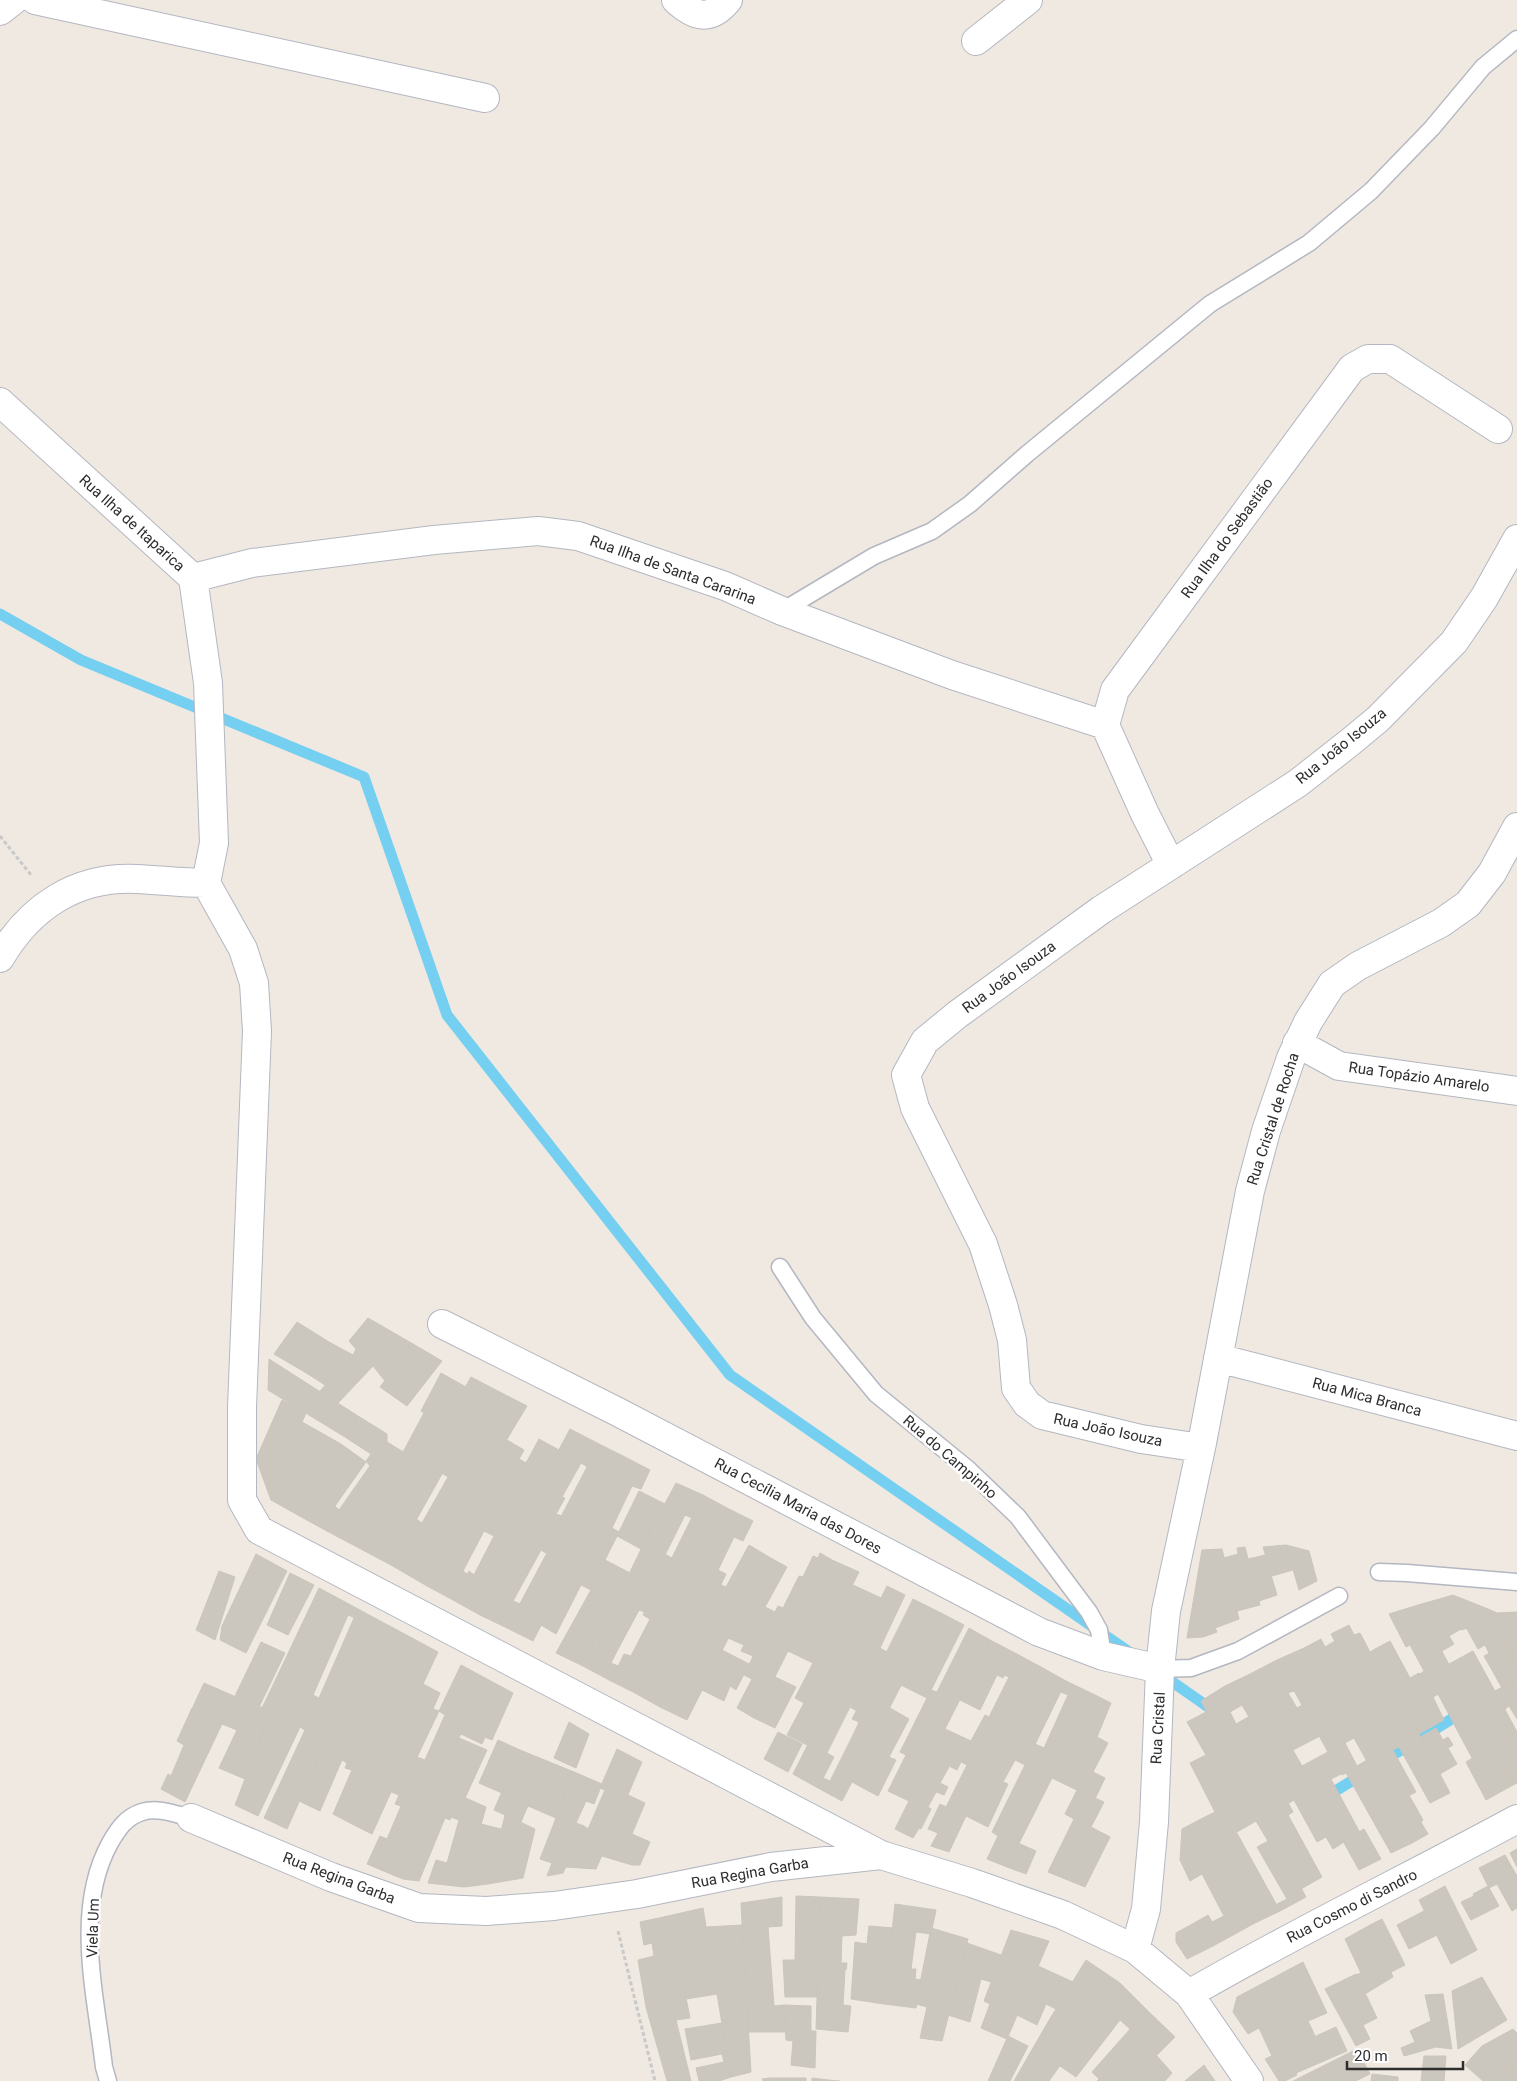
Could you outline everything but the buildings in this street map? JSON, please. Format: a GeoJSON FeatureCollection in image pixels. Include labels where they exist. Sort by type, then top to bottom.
{"type":"FeatureCollection","features":[{"type":"Feature","properties":{"kind":"street"},"geometry":{"type":"LineString","coordinates":[[0,10],[14,0]]}},
{"type":"Feature","properties":{"kind":"street"},"geometry":{"type":"LineString","coordinates":[[35,0],[485,98]]}},
{"type":"Feature","properties":{"kind":"street"},"geometry":{"type":"LineString","coordinates":[[676,0],[688,11],[705,16],[720,9],[728,0]]}},
{"type":"Feature","properties":{"kind":"street"},"geometry":{"type":"LineString","coordinates":[[976,41],[1028,0]]}},
{"type":"Feature","properties":{"kind":"street","name":"Rua Ilha do Sebastião"},"geometry":{"type":"LineString","coordinates":[[1105,725],[1115,690],[1352,368],[1368,359],[1390,359],[1498,429]]}},
{"type":"Feature","properties":{"kind":"street","name":"Rua Ilha de Itaparica"},"geometry":{"type":"LineString","coordinates":[[0,402],[193,578],[208,683],[214,843],[206,883]]}},
{"type":"Feature","properties":{"kind":"street","name":"Rua Ilha de Santa Cararina"},"geometry":{"type":"LineString","coordinates":[[193,578],[252,564],[434,540],[538,531],[578,536],[725,586],[782,612],[952,675],[1105,725]]}},
{"type":"Feature","properties":{"kind":"street","name":"Rua João Isouza"},"geometry":{"type":"LineString","coordinates":[[1201,1448],[1141,1439],[1042,1415],[1027,1404],[1016,1388],[1012,1340],[1003,1305],[983,1244],[915,1108],[906,1075],[925,1041],[958,1014],[1101,910],[1298,782],[1378,719],[1454,642],[1484,598],[1517,539]]}},
{"type":"Feature","properties":{"kind":"street"},"geometry":{"type":"LineString","coordinates":[[1105,725],[1145,814],[1171,865]]}},
{"type":"Feature","properties":{"kind":"street","name":"Rua Cristal de Rocha"},"geometry":{"type":"LineString","coordinates":[[1188,1509],[1250,1191],[1266,1131],[1297,1043],[1332,984],[1345,974],[1383,952],[1446,920],[1468,904],[1492,873],[1517,827]]}},
{"type":"Feature","properties":{"kind":"street"},"geometry":{"type":"LineString","coordinates":[[0,958],[12,938],[52,900],[77,887],[108,880],[136,879],[178,883],[206,883],[243,949],[254,983],[256,1030],[242,1407],[242,1500],[259,1530],[881,1855]]}},
{"type":"Feature","properties":{"kind":"street","name":"Rua Topázio Amarelo"},"geometry":{"type":"LineString","coordinates":[[1297,1043],[1339,1066],[1517,1091]]}},
{"type":"Feature","properties":{"kind":"street","name":"Rua Cecília Maria das Dores"},"geometry":{"type":"LineString","coordinates":[[442,1324],[616,1411],[1039,1632],[1103,1656],[1160,1669]]}},
{"type":"Feature","properties":{"kind":"street","name":"Rua Mica Branca"},"geometry":{"type":"LineString","coordinates":[[1218,1358],[1517,1436]]}},
{"type":"Feature","properties":{"kind":"street","name":"Rua Cristal"},"geometry":{"type":"LineString","coordinates":[[1135,1949],[1146,1909],[1154,1822],[1160,1669],[1166,1611],[1188,1509]]}},
{"type":"Feature","properties":{"kind":"street","name":"Rua Regina Garba"},"geometry":{"type":"LineString","coordinates":[[191,1818],[331,1877],[419,1908],[486,1911],[554,1906],[609,1898],[771,1867],[881,1855],[972,1883],[1063,1915],[1135,1949],[1189,1994],[1248,2081]]}},
{"type":"Feature","properties":{"kind":"street","name":"Rua Cosmo di Sandro"},"geometry":{"type":"LineString","coordinates":[[1189,1994],[1258,1954],[1405,1880],[1517,1819]]}},
{"type":"Feature","properties":{"kind":"lane"},"geometry":{"type":"LineString","coordinates":[[782,612],[874,556],[932,531],[970,504],[1027,454],[1210,304],[1308,243],[1371,191],[1432,128],[1483,67],[1517,39]]}},
{"type":"Feature","properties":{"kind":"lane","name":"Rua do Campinho"},"geometry":{"type":"LineString","coordinates":[[780,1267],[813,1318],[876,1394],[968,1470],[1018,1517],[1089,1612],[1099,1630],[1103,1656]]}},
{"type":"Feature","properties":{"kind":"lane"},"geometry":{"type":"LineString","coordinates":[[1379,1572],[1517,1582]]}},
{"type":"Feature","properties":{"kind":"lane"},"geometry":{"type":"LineString","coordinates":[[1160,1669],[1191,1668],[1238,1651],[1339,1596]]}},
{"type":"Feature","properties":{"kind":"lane","name":"Viela Um"},"geometry":{"type":"LineString","coordinates":[[108,2081],[104,2068],[90,1952],[92,1900],[103,1856],[120,1826],[130,1818],[143,1812],[161,1810],[191,1818]]}},
{"type":"Feature","properties":{"kind":"path"},"geometry":{"type":"LineString","coordinates":[[0,836],[52,900]]}},
{"type":"Feature","properties":{"kind":"path"},"geometry":{"type":"LineString","coordinates":[[609,1898],[655,2081]]}},
{"type":"Feature","properties":{"kind":"waterway"},"geometry":{"type":"LineString","coordinates":[[0,614],[81,660],[364,777],[447,1015],[730,1375],[1132,1654]]}},
{"type":"Feature","properties":{"kind":"waterway"},"geometry":{"type":"LineString","coordinates":[[1161,1674],[1214,1711]]}},
{"type":"Feature","properties":{"kind":"waterway"},"geometry":{"type":"LineString","coordinates":[[1383,1761],[1463,1712]]}},
{"type":"Feature","properties":{"kind":"waterway"},"geometry":{"type":"LineString","coordinates":[[1326,1788],[1332,1793],[1363,1774]]}}]}
